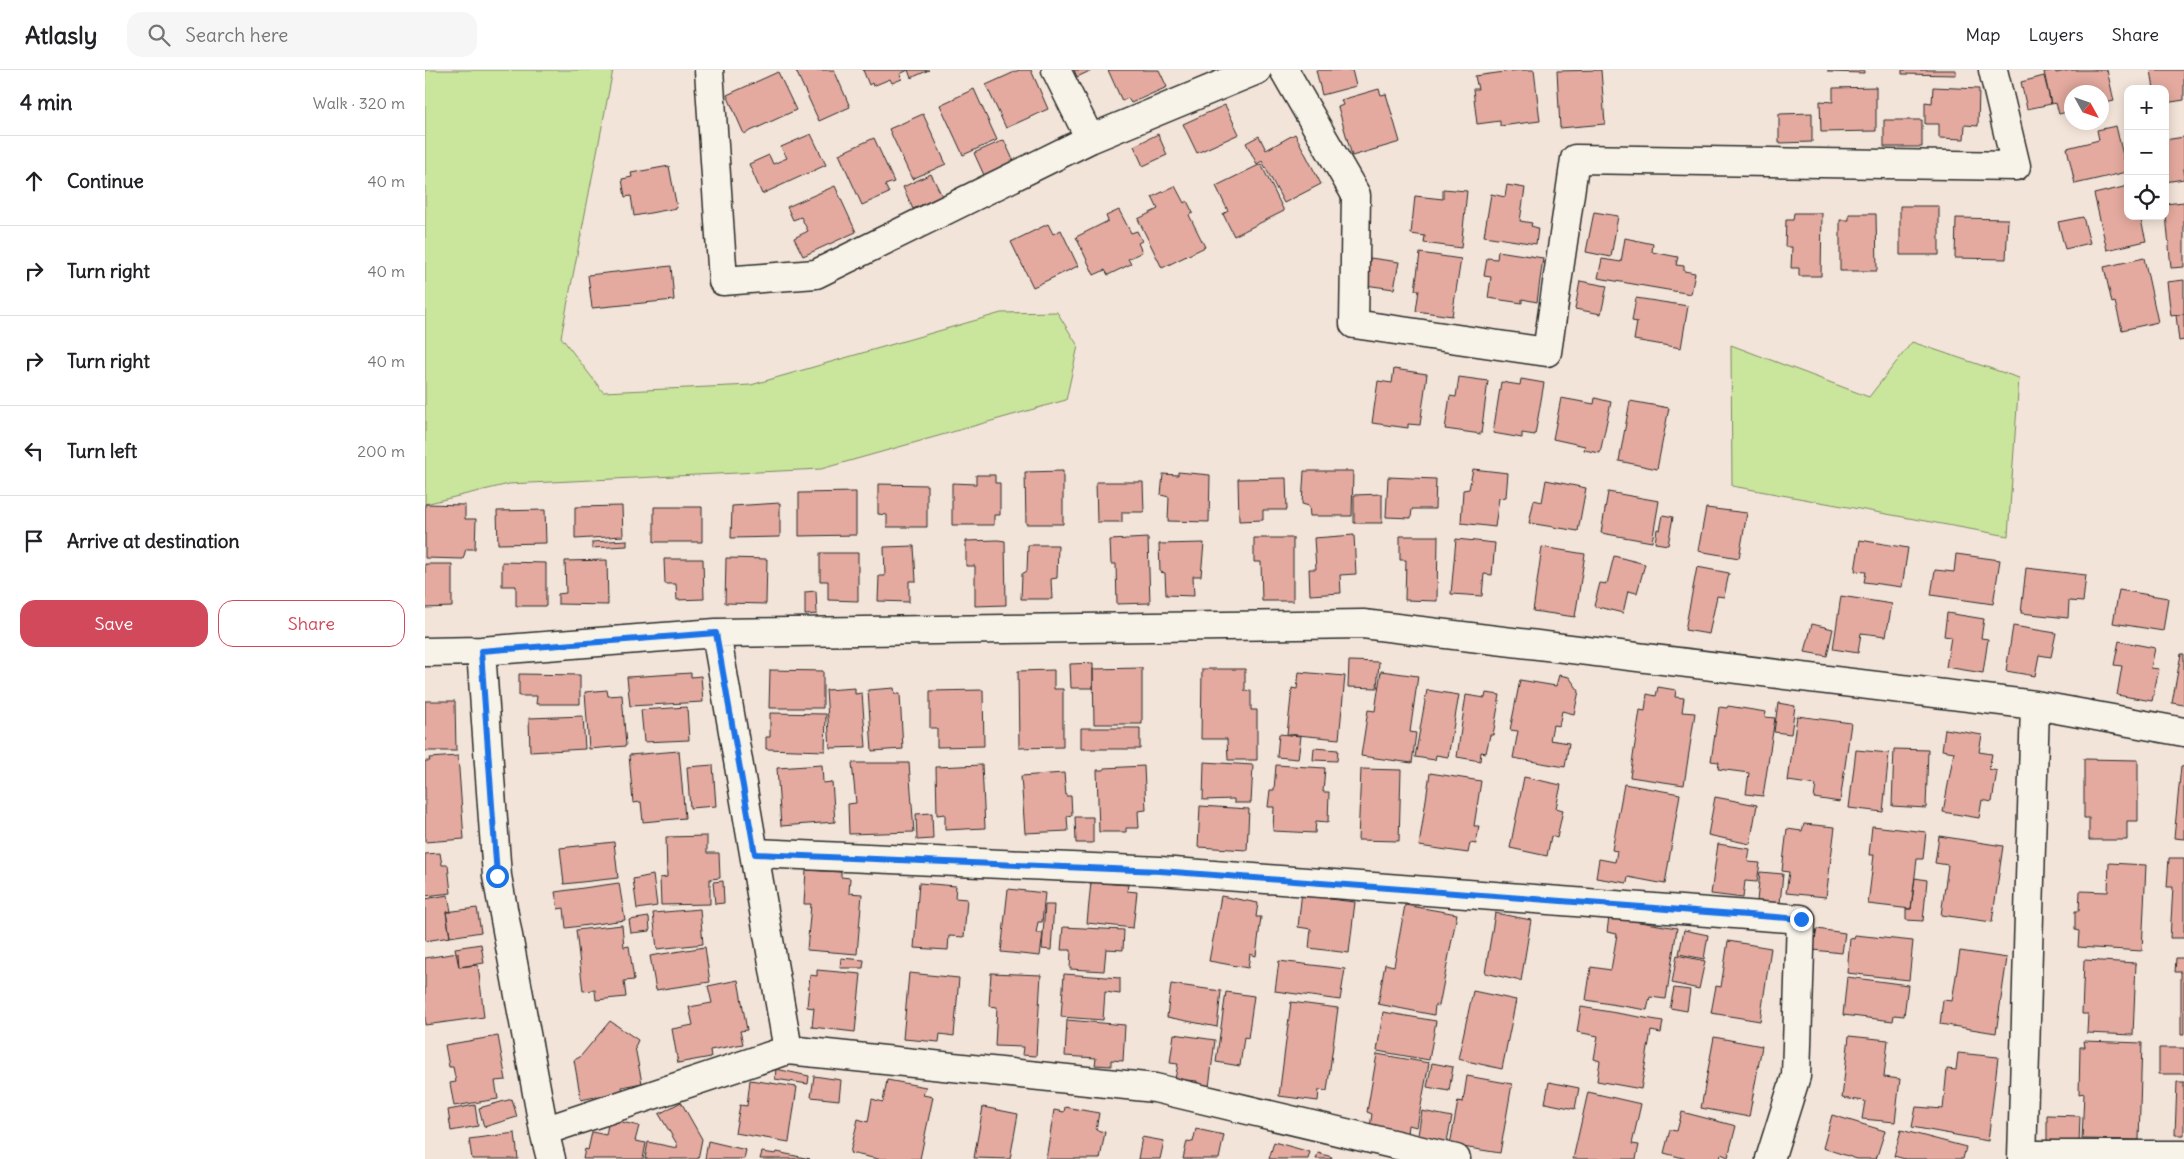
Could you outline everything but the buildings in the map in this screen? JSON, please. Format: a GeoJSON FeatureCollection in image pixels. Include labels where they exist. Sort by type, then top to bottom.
{"type":"FeatureCollection","features":[{"type":"Feature","properties":{"kind":"street"},"geometry":{"type":"LineString","coordinates":[[709,70],[723,281],[817,274],[1090,139],[1257,70]]}},
{"type":"Feature","properties":{"kind":"street"},"geometry":{"type":"LineString","coordinates":[[1056,70],[1090,139]]}},
{"type":"Feature","properties":{"kind":"street"},"geometry":{"type":"LineString","coordinates":[[1284,70],[1356,195],[1354,324],[1547,352],[1575,159],[2017,166],[1993,70]]}},
{"type":"Feature","properties":{"kind":"street"},"geometry":{"type":"LineString","coordinates":[[425,652],[481,651],[716,633],[1363,624],[2035,705],[2184,732]]}},
{"type":"Feature","properties":{"kind":"street"},"geometry":{"type":"LineString","coordinates":[[716,633],[788,1050]]}},
{"type":"Feature","properties":{"kind":"street"},"geometry":{"type":"LineString","coordinates":[[481,651],[497,876],[551,1159]]}},
{"type":"Feature","properties":{"kind":"street"},"geometry":{"type":"LineString","coordinates":[[2035,705],[2022,1157],[2184,1154]]}},
{"type":"Feature","properties":{"kind":"street"},"geometry":{"type":"LineString","coordinates":[[755,854],[1160,871],[1801,919],[1796,1076],[1770,1159]]}},
{"type":"Feature","properties":{"kind":"street"},"geometry":{"type":"LineString","coordinates":[[544,1130],[788,1050],[1155,1088],[1456,1159]]}},
{"type":"Feature","properties":{"kind":"green space"},"geometry":{"type":"Polygon","coordinates":[[[425,70],[613,70],[561,337],[603,392],[751,385],[1001,313],[1057,312],[1078,346],[1066,400],[821,469],[509,484],[425,504],[425,70]]]}},
{"type":"Feature","properties":{"kind":"green space"},"geometry":{"type":"Polygon","coordinates":[[[1912,342],[2019,378],[2008,536],[1732,486],[1731,345],[1869,397],[1912,342]]]}},
{"type":"Feature","properties":{"kind":"route"},"geometry":{"type":"LineString","coordinates":[[497,876],[481,651],[716,633],[755,854],[1160,871],[1801,919]]}}]}
